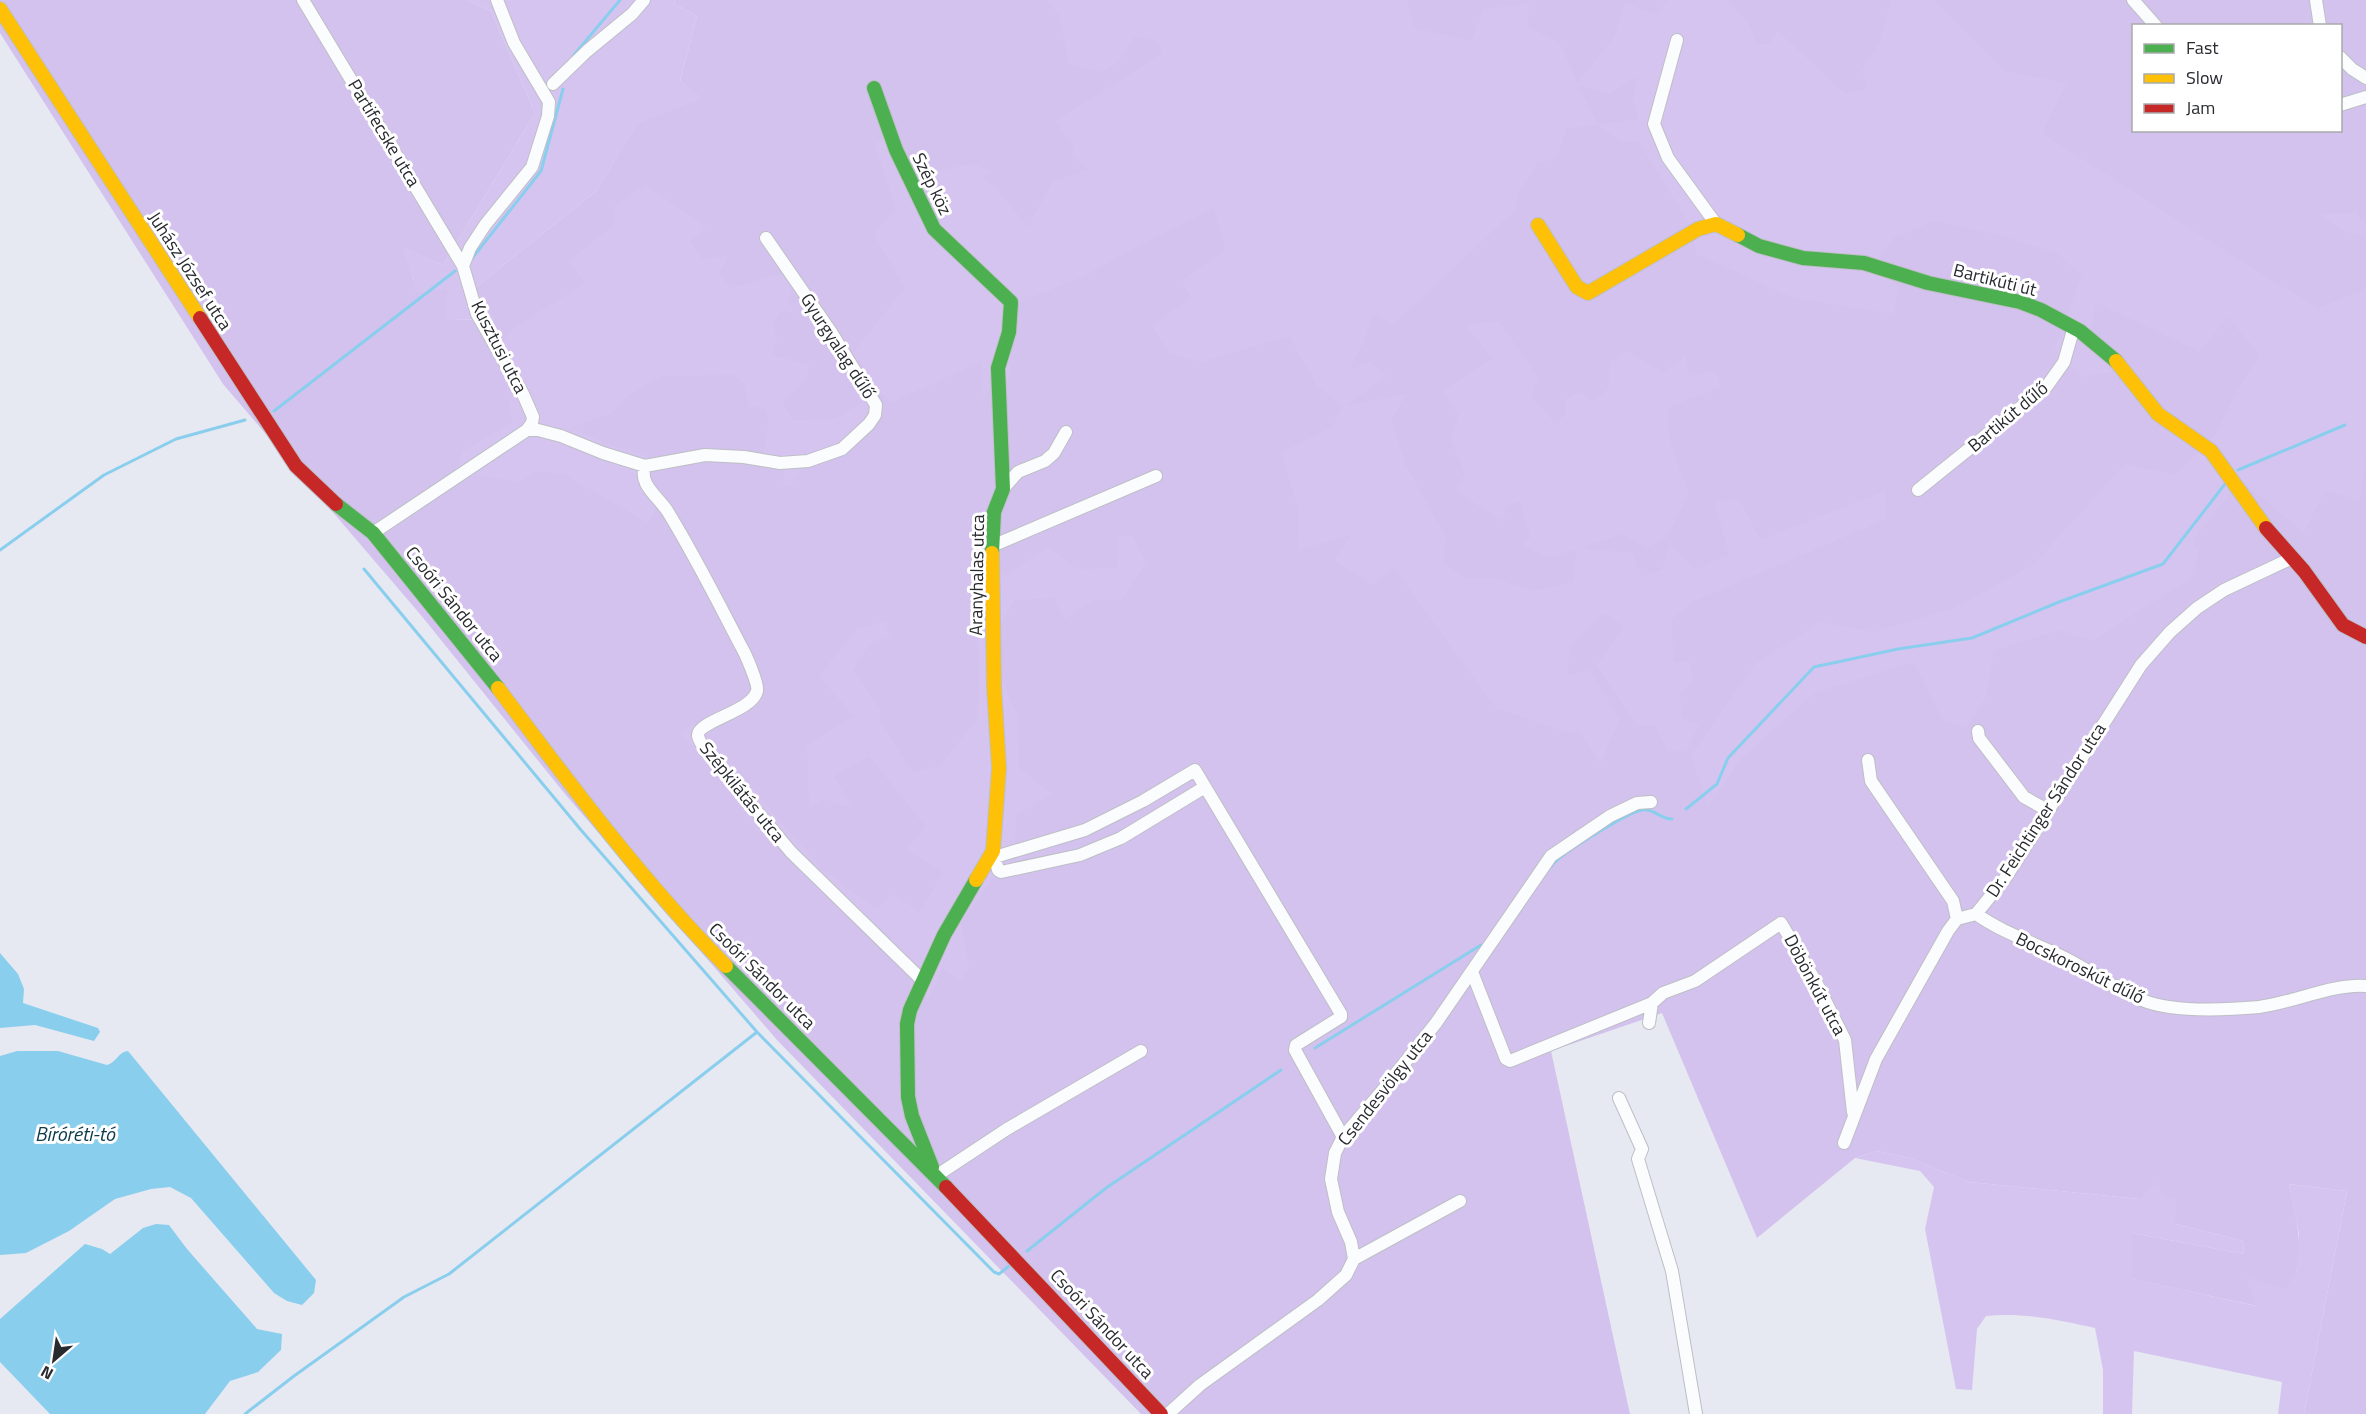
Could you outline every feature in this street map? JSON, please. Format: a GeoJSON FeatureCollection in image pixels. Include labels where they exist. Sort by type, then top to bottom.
{"type":"FeatureCollection","features":[{"type":"Feature","properties":{"kind":"street","name":"Partifecske utca"},"geometry":{"type":"LineString","coordinates":[[303,0],[463,266]]}},
{"type":"Feature","properties":{"kind":"street"},"geometry":{"type":"LineString","coordinates":[[463,266],[470,248],[485,225],[531,167],[548,116],[549,102],[514,43],[497,0]]}},
{"type":"Feature","properties":{"kind":"street"},"geometry":{"type":"LineString","coordinates":[[553,84],[587,51],[632,14],[644,0]]}},
{"type":"Feature","properties":{"kind":"street"},"geometry":{"type":"LineString","coordinates":[[2133,0],[2154,24]]}},
{"type":"Feature","properties":{"kind":"street"},"geometry":{"type":"LineString","coordinates":[[2316,0],[2320,24]]}},
{"type":"Feature","properties":{"kind":"street","name":"Juhász József utca"},"geometry":{"type":"LineString","coordinates":[[0,9],[296,466],[331,501],[373,533]]}},
{"type":"Feature","properties":{"kind":"street"},"geometry":{"type":"LineString","coordinates":[[1538,225],[1577,287],[1588,293],[1698,229],[1716,224],[1668,158],[1654,124],[1677,40]]}},
{"type":"Feature","properties":{"kind":"street"},"geometry":{"type":"LineString","coordinates":[[2342,59],[2366,78]]}},
{"type":"Feature","properties":{"kind":"street","name":"Szép köz"},"geometry":{"type":"LineString","coordinates":[[874,88],[896,150],[934,229],[1011,302]]}},
{"type":"Feature","properties":{"kind":"street"},"geometry":{"type":"LineString","coordinates":[[2342,104],[2366,97]]}},
{"type":"Feature","properties":{"kind":"street","name":"Bartikúti út"},"geometry":{"type":"LineString","coordinates":[[1716,224],[1759,246],[1803,258],[1864,263],[1928,283],[2020,302],[2041,309],[2074,327],[2116,361],[2158,414],[2211,451],[2270,533],[2343,625],[2366,637]]}},
{"type":"Feature","properties":{"kind":"street","name":"Gyurgyalag dűlő"},"geometry":{"type":"LineString","coordinates":[[527,430],[538,430],[561,436],[603,453],[645,466],[705,455],[744,457],[780,464],[808,461],[842,449],[869,424],[875,415],[876,405],[831,332],[766,238]]}},
{"type":"Feature","properties":{"kind":"street","name":"Kusztusi utca"},"geometry":{"type":"LineString","coordinates":[[463,266],[477,314],[523,394],[533,417],[527,430]]}},
{"type":"Feature","properties":{"kind":"street","name":"Aranyhalas utca"},"geometry":{"type":"LineString","coordinates":[[936,1176],[918,1132],[908,1097],[907,1024],[922,980],[944,935],[994,854],[999,768],[994,687],[992,546],[994,512],[1003,489],[998,368],[1010,332],[1011,302]]}},
{"type":"Feature","properties":{"kind":"street","name":"Bartikút dűlő"},"geometry":{"type":"LineString","coordinates":[[1918,490],[2048,386],[2064,362],[2074,327]]}},
{"type":"Feature","properties":{"kind":"street"},"geometry":{"type":"LineString","coordinates":[[373,533],[527,430]]}},
{"type":"Feature","properties":{"kind":"street"},"geometry":{"type":"LineString","coordinates":[[1003,489],[1018,472],[1045,461],[1054,453],[1066,432]]}},
{"type":"Feature","properties":{"kind":"street","name":"Szépkilátás utca"},"geometry":{"type":"LineString","coordinates":[[645,466],[643,481],[665,507],[688,546],[746,656],[757,686],[754,698],[747,705],[704,726],[698,737],[707,752],[791,852],[922,980]]}},
{"type":"Feature","properties":{"kind":"street"},"geometry":{"type":"LineString","coordinates":[[992,546],[1156,476]]}},
{"type":"Feature","properties":{"kind":"street","name":"Csoóri Sándor utca"},"geometry":{"type":"LineString","coordinates":[[373,533],[490,677],[558,768],[679,918],[936,1176],[1161,1414]]}},
{"type":"Feature","properties":{"kind":"street","name":"Dr. Feichtinger Sándor utca"},"geometry":{"type":"LineString","coordinates":[[1957,919],[1976,914],[2006,877],[2141,665],[2170,632],[2197,608],[2224,590],[2292,558]]}},
{"type":"Feature","properties":{"kind":"street"},"geometry":{"type":"LineString","coordinates":[[1978,730],[1979,738],[2024,796],[2047,810]]}},
{"type":"Feature","properties":{"kind":"street"},"geometry":{"type":"LineString","coordinates":[[1844,1143],[1876,1059],[1938,948],[1957,919],[1953,901],[1871,781],[1868,760]]}},
{"type":"Feature","properties":{"kind":"street"},"geometry":{"type":"LineString","coordinates":[[1205,787],[1121,838],[1080,855],[1001,872],[998,870],[994,854],[1085,830],[1143,801],[1195,770],[1341,1014],[1341,1017],[1296,1045],[1295,1050],[1343,1137]]}},
{"type":"Feature","properties":{"kind":"street","name":"Csendesvölgy utca"},"geometry":{"type":"LineString","coordinates":[[1354,1259],[1351,1242],[1338,1212],[1330,1179],[1335,1153],[1343,1137],[1388,1084],[1472,972],[1551,856],[1610,816],[1637,803],[1651,802]]}},
{"type":"Feature","properties":{"kind":"street","name":"Bocskoroskút dűlő"},"geometry":{"type":"LineString","coordinates":[[1976,914],[1991,925],[2066,958],[2141,1000],[2161,1006],[2181,1009],[2258,1007],[2366,986]]}},
{"type":"Feature","properties":{"kind":"street","name":"Döbönkút utca"},"geometry":{"type":"LineString","coordinates":[[1652,1003],[1663,993],[1695,981],[1781,923],[1815,980],[1845,1040],[1854,1113]]}},
{"type":"Feature","properties":{"kind":"street"},"geometry":{"type":"LineString","coordinates":[[1472,972],[1506,1059],[1510,1061],[1652,1003]]}},
{"type":"Feature","properties":{"kind":"street"},"geometry":{"type":"LineString","coordinates":[[1649,1023],[1652,1003]]}},
{"type":"Feature","properties":{"kind":"street"},"geometry":{"type":"LineString","coordinates":[[936,1176],[1007,1129],[1141,1051]]}},
{"type":"Feature","properties":{"kind":"street"},"geometry":{"type":"LineString","coordinates":[[1619,1098],[1642,1149],[1638,1159],[1672,1271],[1696,1414]]}},
{"type":"Feature","properties":{"kind":"street"},"geometry":{"type":"LineString","coordinates":[[1168,1414],[1209,1379],[1331,1289],[1346,1275],[1354,1259],[1460,1201]]}},
{"type":"Feature","properties":{"kind":"shaded area"},"geometry":{"type":"Polygon","coordinates":[[[0,0],[467,0],[491,11],[535,113],[443,265],[404,248],[414,281],[447,289],[447,319],[494,320],[473,295],[477,286],[596,191],[638,123],[701,98],[680,81],[697,16],[674,4],[675,0],[2366,0],[2366,1414],[2304,1414],[2347,1191],[2289,1184],[2299,1238],[2297,1266],[2293,1279],[2286,1289],[2257,1306],[2132,1279],[2132,1233],[2244,1254],[2243,1241],[2175,1224],[2175,1199],[2140,1199],[1969,1182],[1909,1158],[1877,1151],[1855,1158],[1757,1238],[1662,1013],[1551,1051],[1630,1414],[1141,1414],[777,1040],[565,794],[420,614],[223,384],[0,33],[0,0]]]}},
{"type":"Feature","properties":{"kind":"shaded area"},"geometry":{"type":"Polygon","coordinates":[[[467,0],[675,0],[674,4],[697,16],[680,81],[702,98],[638,124],[596,191],[477,286],[473,295],[495,320],[447,319],[447,289],[415,293],[414,281],[403,247],[443,265],[535,113],[491,11],[467,0]]]}},
{"type":"Feature","properties":{"kind":"shaded area"},"geometry":{"type":"Polygon","coordinates":[[[1047,0],[1407,0],[1414,28],[1471,41],[1484,9],[1529,4],[1528,27],[1559,42],[1578,83],[1614,37],[1625,3],[1657,15],[1667,0],[1727,0],[1745,20],[1756,44],[1769,44],[1778,31],[1845,94],[1867,89],[1862,71],[1879,43],[1891,0],[1934,0],[2005,71],[2067,83],[2042,133],[2264,276],[2318,308],[2366,289],[2366,458],[2360,501],[2325,490],[2304,532],[2240,480],[2192,541],[2199,551],[2191,578],[2092,641],[2059,630],[1994,651],[1986,697],[1966,728],[1943,721],[1914,662],[1814,693],[1741,759],[1708,806],[1691,756],[1755,664],[1820,622],[1874,632],[1954,608],[2033,565],[2125,464],[2175,475],[2215,435],[2237,391],[2260,354],[2227,317],[2200,352],[2096,302],[2088,344],[2113,372],[2082,377],[2054,349],[2082,276],[2057,253],[1994,234],[1935,221],[1893,238],[1877,261],[1899,289],[1893,314],[1794,298],[1696,254],[1692,228],[1639,142],[1621,141],[1597,125],[1567,128],[1556,159],[1537,163],[1517,196],[1515,210],[1393,325],[1373,313],[1362,345],[1349,370],[1369,362],[1387,376],[1345,406],[1406,394],[1391,420],[1405,464],[1446,537],[1443,563],[1465,578],[1494,578],[1532,591],[1573,582],[1577,549],[1548,558],[1520,544],[1531,537],[1520,501],[1507,506],[1503,522],[1455,490],[1465,474],[1451,440],[1458,415],[1443,391],[1492,359],[1465,324],[1500,322],[1538,378],[1531,397],[1555,423],[1565,415],[1565,399],[1580,392],[1592,402],[1609,388],[1610,362],[1626,351],[1663,372],[1686,356],[1688,376],[1716,370],[1721,387],[1669,407],[1670,440],[1689,493],[1667,537],[1646,548],[1623,534],[1579,548],[1632,553],[1642,577],[1662,569],[1670,544],[1696,569],[1729,555],[1715,502],[1739,499],[1760,540],[1885,491],[1886,519],[1694,601],[1671,620],[1674,662],[1689,661],[1694,681],[1680,694],[1682,718],[1699,725],[1686,751],[1667,751],[1655,725],[1636,725],[1597,665],[1624,626],[1603,613],[1569,647],[1568,676],[1589,670],[1620,719],[1600,764],[1580,731],[1566,732],[1496,708],[1394,568],[1373,585],[1334,561],[1351,535],[1298,550],[1299,511],[1281,453],[1332,427],[1343,406],[1318,387],[1289,336],[1202,362],[1169,354],[1152,325],[1191,298],[1182,281],[1226,249],[1214,208],[1084,276],[1015,304],[1008,382],[982,395],[982,361],[890,403],[852,354],[905,288],[874,235],[896,208],[874,142],[895,139],[914,176],[970,164],[992,171],[982,178],[997,189],[1028,227],[1052,182],[1088,169],[1072,156],[1074,148],[1056,121],[1163,53],[1155,40],[1134,37],[1119,62],[1101,72],[1069,64],[1059,15],[1047,0]],[[1638,76],[1608,94],[1578,85],[1598,125],[1638,119],[1633,99],[1638,76]]]}},
{"type":"Feature","properties":{"kind":"shaded area"},"geometry":{"type":"Polygon","coordinates":[[[646,185],[706,227],[690,241],[701,259],[728,256],[719,273],[730,288],[783,273],[793,285],[788,301],[795,314],[781,310],[773,326],[777,338],[772,355],[810,365],[806,380],[782,403],[793,420],[835,419],[863,402],[881,399],[861,439],[829,460],[801,470],[790,487],[782,483],[785,470],[784,460],[763,455],[769,419],[763,407],[749,407],[745,385],[734,375],[661,376],[628,396],[612,413],[570,428],[612,446],[647,454],[652,486],[659,504],[648,523],[564,474],[536,471],[519,482],[456,472],[463,451],[513,422],[508,406],[518,381],[502,351],[506,336],[511,330],[585,283],[568,261],[613,226],[615,205],[646,185]]]}},
{"type":"Feature","properties":{"kind":"shaded area"},"geometry":{"type":"Polygon","coordinates":[[[2357,211],[2361,221],[2366,222],[2366,237],[2346,232],[2319,215],[2347,213],[2357,211]]]}},
{"type":"Feature","properties":{"kind":"shaded area"},"geometry":{"type":"Polygon","coordinates":[[[1119,536],[1133,536],[1146,563],[1121,600],[1094,600],[1064,619],[1054,598],[1015,600],[999,626],[1002,681],[1018,716],[1019,768],[1052,794],[1016,815],[1015,844],[1002,879],[993,878],[961,923],[969,967],[961,980],[942,969],[929,999],[910,989],[912,978],[791,862],[681,734],[694,724],[822,869],[877,910],[892,894],[920,912],[943,872],[907,850],[925,826],[869,756],[834,776],[852,808],[824,799],[809,808],[807,745],[854,716],[819,676],[857,629],[885,621],[890,637],[868,646],[853,670],[881,710],[879,720],[912,772],[941,765],[977,720],[979,672],[973,571],[982,557],[1005,576],[1047,547],[1077,569],[1117,568],[1119,536]]]}},
{"type":"Feature","properties":{"kind":"shaded area"},"geometry":{"type":"Polygon","coordinates":[[[1877,1151],[1909,1158],[1969,1182],[2140,1199],[2158,1181],[2162,1195],[2176,1199],[2175,1224],[2243,1241],[2244,1254],[2132,1233],[2133,1279],[2256,1306],[2246,1277],[2286,1289],[2297,1269],[2299,1234],[2289,1184],[2347,1191],[2304,1414],[2278,1414],[2282,1382],[2134,1351],[2132,1414],[2103,1414],[2103,1370],[2095,1328],[2027,1316],[1986,1316],[1977,1329],[1972,1390],[1956,1389],[1925,1229],[1934,1187],[1920,1171],[1855,1158],[1877,1151]]]}},
{"type":"Feature","properties":{"kind":"water"},"geometry":{"type":"Polygon","coordinates":[[[0,953],[18,974],[24,989],[23,1003],[98,1028],[100,1032],[94,1041],[35,1025],[0,1028],[0,953]]]}},
{"type":"Feature","properties":{"kind":"water","name":"Bíróréti-tó"},"geometry":{"type":"Polygon","coordinates":[[[17,1051],[58,1051],[107,1065],[128,1051],[316,1280],[314,1293],[302,1305],[287,1301],[274,1293],[191,1198],[170,1187],[151,1189],[115,1199],[69,1231],[26,1253],[0,1255],[0,1056],[17,1051]]]}},
{"type":"Feature","properties":{"kind":"water"},"geometry":{"type":"Polygon","coordinates":[[[156,1224],[169,1225],[257,1329],[282,1334],[281,1350],[258,1372],[230,1381],[205,1414],[50,1414],[0,1362],[0,1319],[85,1244],[110,1254],[143,1228],[156,1224]]]}},
{"type":"Feature","properties":{"kind":"waterway"},"geometry":{"type":"LineString","coordinates":[[573,56],[620,0]]}},
{"type":"Feature","properties":{"kind":"waterway"},"geometry":{"type":"LineString","coordinates":[[470,261],[541,171],[563,89]]}},
{"type":"Feature","properties":{"kind":"waterway"},"geometry":{"type":"LineString","coordinates":[[274,411],[455,271]]}},
{"type":"Feature","properties":{"kind":"waterway"},"geometry":{"type":"LineString","coordinates":[[0,550],[104,475],[176,439],[245,420]]}},
{"type":"Feature","properties":{"kind":"waterway"},"geometry":{"type":"LineString","coordinates":[[2238,470],[2345,425]]}},
{"type":"Feature","properties":{"kind":"waterway"},"geometry":{"type":"LineString","coordinates":[[1686,809],[1717,784],[1728,758],[1814,667],[1898,649],[1972,638],[2059,602],[2163,564],[2225,484]]}},
{"type":"Feature","properties":{"kind":"waterway"},"geometry":{"type":"LineString","coordinates":[[364,569],[581,830],[757,1032],[994,1272],[999,1274],[1009,1266]]}},
{"type":"Feature","properties":{"kind":"waterway"},"geometry":{"type":"LineString","coordinates":[[1517,915],[1555,862],[1597,833],[1642,810],[1672,819]]}},
{"type":"Feature","properties":{"kind":"waterway"},"geometry":{"type":"LineString","coordinates":[[1315,1048],[1481,945]]}},
{"type":"Feature","properties":{"kind":"waterway"},"geometry":{"type":"LineString","coordinates":[[245,1414],[404,1297],[449,1274],[757,1032]]}},
{"type":"Feature","properties":{"kind":"waterway"},"geometry":{"type":"LineString","coordinates":[[1027,1251],[1106,1188],[1281,1070]]}},
{"type":"Feature","properties":{"kind":"traffic: fast"},"geometry":{"type":"LineString","coordinates":[[874,88],[896,150],[934,229],[1011,302],[1009,332],[998,368],[1003,489],[994,512],[992,553]]}},
{"type":"Feature","properties":{"kind":"traffic: fast"},"geometry":{"type":"LineString","coordinates":[[1738,235],[1759,246],[1803,258],[1864,263],[1928,283],[2020,302],[2041,310],[2080,331],[2116,361]]}},
{"type":"Feature","properties":{"kind":"traffic: fast"},"geometry":{"type":"LineString","coordinates":[[336,504],[373,533],[498,688]]}},
{"type":"Feature","properties":{"kind":"traffic: fast"},"geometry":{"type":"LineString","coordinates":[[932,1167],[912,1116],[908,1097],[907,1024],[910,1010],[944,935],[976,880]]}},
{"type":"Feature","properties":{"kind":"traffic: fast"},"geometry":{"type":"LineString","coordinates":[[726,966],[946,1187]]}},
{"type":"Feature","properties":{"kind":"traffic: slow"},"geometry":{"type":"LineString","coordinates":[[0,9],[200,318]]}},
{"type":"Feature","properties":{"kind":"traffic: slow"},"geometry":{"type":"LineString","coordinates":[[1538,225],[1577,287],[1588,293],[1698,229],[1716,224],[1738,235]]}},
{"type":"Feature","properties":{"kind":"traffic: slow"},"geometry":{"type":"LineString","coordinates":[[2116,361],[2158,414],[2211,451],[2266,528]]}},
{"type":"Feature","properties":{"kind":"traffic: slow"},"geometry":{"type":"LineString","coordinates":[[976,880],[993,851],[999,768],[994,687],[992,553]]}},
{"type":"Feature","properties":{"kind":"traffic: slow"},"geometry":{"type":"LineString","coordinates":[[498,688],[636,866],[726,966]]}},
{"type":"Feature","properties":{"kind":"traffic: jam"},"geometry":{"type":"LineString","coordinates":[[200,318],[296,466],[336,504]]}},
{"type":"Feature","properties":{"kind":"traffic: jam"},"geometry":{"type":"LineString","coordinates":[[2266,528],[2304,571],[2343,625],[2366,637]]}},
{"type":"Feature","properties":{"kind":"traffic: jam"},"geometry":{"type":"LineString","coordinates":[[946,1187],[1161,1414]]}}]}
